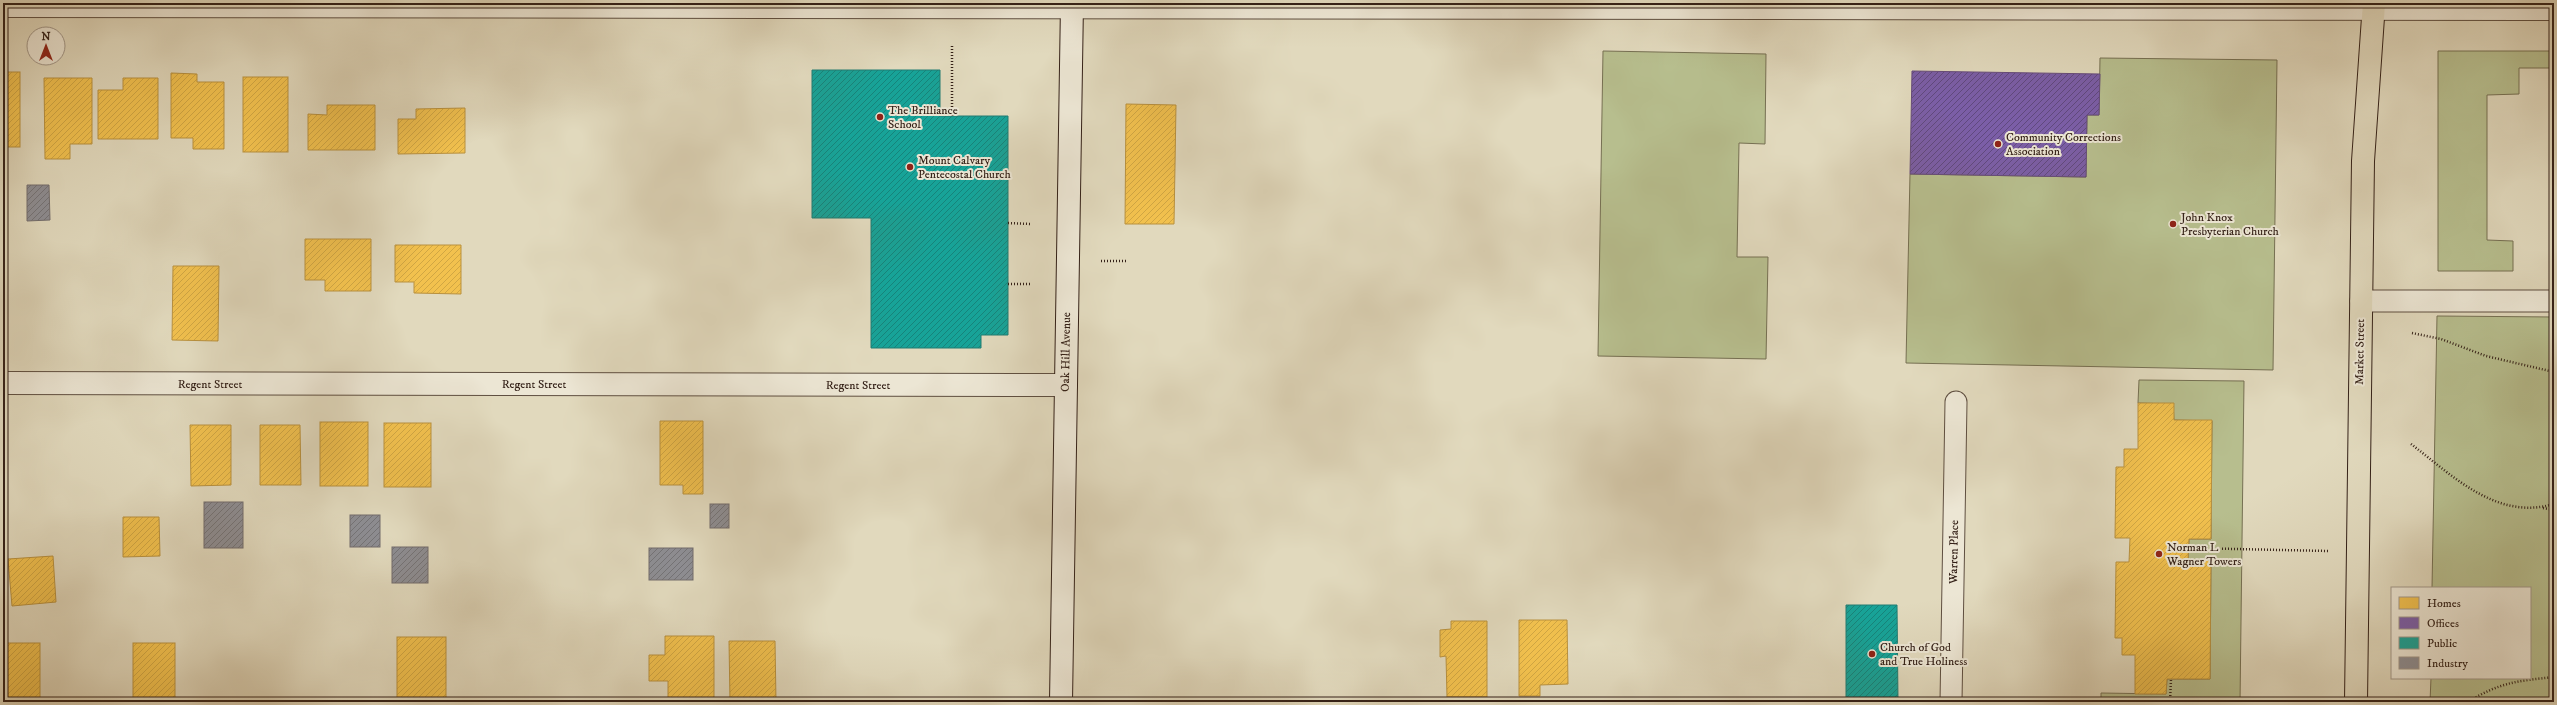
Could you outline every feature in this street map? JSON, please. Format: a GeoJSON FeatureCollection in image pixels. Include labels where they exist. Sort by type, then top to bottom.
{"type":"FeatureCollection","features":[{"type":"Feature","properties":{"kind":"main road","name":"Market Street"},"geometry":{"type":"LineString","coordinates":[[2356,702],[2363,161],[2374,6]]}},
{"type":"Feature","properties":{"kind":"street","name":"Oak Hill Avenue"},"geometry":{"type":"LineString","coordinates":[[1061,702],[1072,5]]}},
{"type":"Feature","properties":{"kind":"street"},"geometry":{"type":"LineString","coordinates":[[3,6],[2374,6],[2554,9]]}},
{"type":"Feature","properties":{"kind":"street","name":"Regent Street"},"geometry":{"type":"LineString","coordinates":[[3,383],[1066,385]]}},
{"type":"Feature","properties":{"kind":"lane"},"geometry":{"type":"LineString","coordinates":[[2360,301],[2554,301]]}},
{"type":"Feature","properties":{"kind":"lane","name":"Warren Place"},"geometry":{"type":"LineString","coordinates":[[1951,702],[1956,402]]}},
{"type":"Feature","properties":{"kind":"path"},"geometry":{"type":"LineString","coordinates":[[952,46],[952,116]]}},
{"type":"Feature","properties":{"kind":"path"},"geometry":{"type":"LineString","coordinates":[[1008,223],[1031,224]]}},
{"type":"Feature","properties":{"kind":"path"},"geometry":{"type":"LineString","coordinates":[[1101,261],[1127,261]]}},
{"type":"Feature","properties":{"kind":"path"},"geometry":{"type":"LineString","coordinates":[[1008,284],[1030,284]]}},
{"type":"Feature","properties":{"kind":"path"},"geometry":{"type":"LineString","coordinates":[[2412,333],[2441,339],[2486,356],[2554,372]]}},
{"type":"Feature","properties":{"kind":"path"},"geometry":{"type":"LineString","coordinates":[[2412,444],[2470,489],[2500,504],[2522,509],[2542,508],[2554,510]]}},
{"type":"Feature","properties":{"kind":"path"},"geometry":{"type":"LineString","coordinates":[[2542,508],[2554,504]]}},
{"type":"Feature","properties":{"kind":"path"},"geometry":{"type":"LineString","coordinates":[[2189,548],[2357,552]]}},
{"type":"Feature","properties":{"kind":"path"},"geometry":{"type":"LineString","coordinates":[[2531,678],[2554,677]]}},
{"type":"Feature","properties":{"kind":"path"},"geometry":{"type":"LineString","coordinates":[[2170,702],[2171,679]]}},
{"type":"Feature","properties":{"kind":"path"},"geometry":{"type":"LineString","coordinates":[[2468,702],[2503,684],[2523,679]]}},
{"type":"Feature","properties":{"kind":"green space"},"geometry":{"type":"Polygon","coordinates":[[[1603,51],[1766,54],[1765,144],[1739,143],[1737,257],[1768,257],[1766,359],[1598,356],[1603,51]]]}},
{"type":"Feature","properties":{"kind":"green space"},"geometry":{"type":"Polygon","coordinates":[[[2438,51],[2554,51],[2554,68],[2519,68],[2519,94],[2487,95],[2487,240],[2513,241],[2513,271],[2438,271],[2438,51]]]}},
{"type":"Feature","properties":{"kind":"green space"},"geometry":{"type":"Polygon","coordinates":[[[2100,58],[2277,60],[2273,370],[1906,363],[1910,174],[2086,177],[2087,115],[2099,115],[2100,58]]]}},
{"type":"Feature","properties":{"kind":"green space"},"geometry":{"type":"Polygon","coordinates":[[[2437,316],[2554,317],[2554,702],[2430,702],[2431,679],[2531,679],[2531,587],[2432,587],[2437,316]]]}},
{"type":"Feature","properties":{"kind":"green space"},"geometry":{"type":"Polygon","coordinates":[[[2139,380],[2244,381],[2240,702],[2101,702],[2101,693],[2166,694],[2167,679],[2210,679],[2211,560],[2188,560],[2189,539],[2211,539],[2212,421],[2174,420],[2173,404],[2138,403],[2139,380]]]}},
{"type":"Feature","properties":{"kind":"building: Homes"},"geometry":{"type":"Polygon","coordinates":[[[3,72],[20,72],[20,147],[3,147],[3,72]]]}},
{"type":"Feature","properties":{"kind":"building: Homes"},"geometry":{"type":"Polygon","coordinates":[[[171,73],[197,74],[197,82],[224,82],[224,149],[193,149],[193,138],[171,138],[171,73]]]}},
{"type":"Feature","properties":{"kind":"building: Homes"},"geometry":{"type":"Polygon","coordinates":[[[243,77],[288,77],[288,152],[243,152],[243,77]]]}},
{"type":"Feature","properties":{"kind":"building: Homes"},"geometry":{"type":"Polygon","coordinates":[[[44,78],[92,78],[92,144],[70,144],[70,159],[45,159],[44,78]]]}},
{"type":"Feature","properties":{"kind":"building: Homes"},"geometry":{"type":"Polygon","coordinates":[[[123,78],[158,78],[158,139],[98,139],[98,90],[123,90],[123,78]]]}},
{"type":"Feature","properties":{"kind":"building: Homes"},"geometry":{"type":"Polygon","coordinates":[[[1126,104],[1176,105],[1174,224],[1125,224],[1126,104]]]}},
{"type":"Feature","properties":{"kind":"building: Homes"},"geometry":{"type":"Polygon","coordinates":[[[327,105],[375,105],[375,150],[308,150],[308,114],[327,115],[327,105]]]}},
{"type":"Feature","properties":{"kind":"building: Homes"},"geometry":{"type":"Polygon","coordinates":[[[465,108],[465,153],[398,154],[398,119],[416,119],[416,109],[465,108]]]}},
{"type":"Feature","properties":{"kind":"building: Homes"},"geometry":{"type":"Polygon","coordinates":[[[305,239],[371,239],[371,291],[325,291],[325,280],[305,280],[305,239]]]}},
{"type":"Feature","properties":{"kind":"building: Homes"},"geometry":{"type":"Polygon","coordinates":[[[395,245],[461,245],[461,294],[414,293],[414,282],[395,282],[395,245]]]}},
{"type":"Feature","properties":{"kind":"building: Homes"},"geometry":{"type":"Polygon","coordinates":[[[173,266],[219,266],[218,341],[172,340],[173,266]]]}},
{"type":"Feature","properties":{"kind":"building: Homes","name":"Norman L Wagner Towers"},"geometry":{"type":"Polygon","coordinates":[[[2138,403],[2174,403],[2174,420],[2212,420],[2211,539],[2189,539],[2188,560],[2211,560],[2210,679],[2167,679],[2166,694],[2135,694],[2135,655],[2122,655],[2122,638],[2115,638],[2116,562],[2129,562],[2130,538],[2115,538],[2116,467],[2124,467],[2124,449],[2138,449],[2138,403]]]}},
{"type":"Feature","properties":{"kind":"building: Homes"},"geometry":{"type":"Polygon","coordinates":[[[660,421],[703,421],[703,494],[683,494],[683,485],[660,485],[660,421]]]}},
{"type":"Feature","properties":{"kind":"building: Homes"},"geometry":{"type":"Polygon","coordinates":[[[320,422],[368,422],[368,486],[320,486],[320,422]]]}},
{"type":"Feature","properties":{"kind":"building: Homes"},"geometry":{"type":"Polygon","coordinates":[[[384,423],[431,423],[431,487],[384,487],[384,423]]]}},
{"type":"Feature","properties":{"kind":"building: Homes"},"geometry":{"type":"Polygon","coordinates":[[[190,425],[231,425],[231,485],[191,486],[190,425]]]}},
{"type":"Feature","properties":{"kind":"building: Homes"},"geometry":{"type":"Polygon","coordinates":[[[260,425],[300,425],[301,485],[260,485],[260,425]]]}},
{"type":"Feature","properties":{"kind":"building: Homes"},"geometry":{"type":"Polygon","coordinates":[[[123,517],[159,517],[160,556],[123,557],[123,517]]]}},
{"type":"Feature","properties":{"kind":"building: Homes"},"geometry":{"type":"Polygon","coordinates":[[[53,556],[56,602],[12,606],[8,559],[53,556]]]}},
{"type":"Feature","properties":{"kind":"building: Homes"},"geometry":{"type":"Polygon","coordinates":[[[1519,620],[1567,620],[1568,684],[1540,685],[1540,696],[1519,696],[1519,620]]]}},
{"type":"Feature","properties":{"kind":"building: Homes"},"geometry":{"type":"Polygon","coordinates":[[[1451,621],[1487,621],[1487,697],[1447,697],[1446,656],[1440,657],[1440,630],[1451,629],[1451,621]]]}},
{"type":"Feature","properties":{"kind":"building: Homes"},"geometry":{"type":"Polygon","coordinates":[[[665,636],[714,636],[714,702],[668,702],[668,681],[649,681],[649,655],[665,655],[665,636]]]}},
{"type":"Feature","properties":{"kind":"building: Homes"},"geometry":{"type":"Polygon","coordinates":[[[397,637],[446,637],[446,702],[397,702],[397,637]]]}},
{"type":"Feature","properties":{"kind":"building: Homes"},"geometry":{"type":"Polygon","coordinates":[[[729,641],[775,641],[776,702],[730,702],[729,641]]]}},
{"type":"Feature","properties":{"kind":"building: Homes"},"geometry":{"type":"Polygon","coordinates":[[[3,643],[40,643],[40,702],[3,702],[3,643]]]}},
{"type":"Feature","properties":{"kind":"building: Homes"},"geometry":{"type":"Polygon","coordinates":[[[133,643],[175,643],[175,702],[133,702],[133,643]]]}},
{"type":"Feature","properties":{"kind":"building: Offices","name":"Community Corrections Association"},"geometry":{"type":"Polygon","coordinates":[[[1912,71],[2100,74],[2099,115],[2087,115],[2086,177],[1910,174],[1912,71]]]}},
{"type":"Feature","properties":{"kind":"building: Public","name":"Mount Calvary Pentecostal Church"},"geometry":{"type":"Polygon","coordinates":[[[812,70],[940,70],[940,116],[1008,116],[1008,335],[981,335],[981,348],[871,348],[871,218],[812,218],[812,70]]]}},
{"type":"Feature","properties":{"kind":"building: Public","name":"Church of God and True Holiness"},"geometry":{"type":"Polygon","coordinates":[[[1846,605],[1897,605],[1898,702],[1846,702],[1846,605]]]}},
{"type":"Feature","properties":{"kind":"building: Industry"},"geometry":{"type":"Polygon","coordinates":[[[27,185],[49,185],[50,220],[27,221],[27,185]]]}},
{"type":"Feature","properties":{"kind":"building: Industry"},"geometry":{"type":"Polygon","coordinates":[[[204,502],[243,502],[243,548],[204,548],[204,502]]]}},
{"type":"Feature","properties":{"kind":"building: Industry"},"geometry":{"type":"Polygon","coordinates":[[[710,504],[729,504],[729,528],[710,528],[710,504]]]}},
{"type":"Feature","properties":{"kind":"building: Industry"},"geometry":{"type":"Polygon","coordinates":[[[350,515],[380,515],[380,547],[350,547],[350,515]]]}},
{"type":"Feature","properties":{"kind":"building: Industry"},"geometry":{"type":"Polygon","coordinates":[[[392,547],[428,547],[428,583],[392,583],[392,547]]]}},
{"type":"Feature","properties":{"kind":"building: Industry"},"geometry":{"type":"Polygon","coordinates":[[[649,548],[693,548],[693,580],[649,580],[649,548]]]}},
{"type":"Feature","properties":{"kind":"place","name":"The Brilliance School"},"geometry":{"type":"Point","coordinates":[880,117]}},
{"type":"Feature","properties":{"kind":"place","name":"Community Corrections Association"},"geometry":{"type":"Point","coordinates":[1998,144]}},
{"type":"Feature","properties":{"kind":"place","name":"Mount Calvary Pentecostal Church"},"geometry":{"type":"Point","coordinates":[910,167]}},
{"type":"Feature","properties":{"kind":"place","name":"John Knox Presbyterian Church"},"geometry":{"type":"Point","coordinates":[2173,224]}},
{"type":"Feature","properties":{"kind":"place","name":"Norman L Wagner Towers"},"geometry":{"type":"Point","coordinates":[2159,554]}},
{"type":"Feature","properties":{"kind":"place","name":"Church of God and True Holiness"},"geometry":{"type":"Point","coordinates":[1872,654]}}]}
